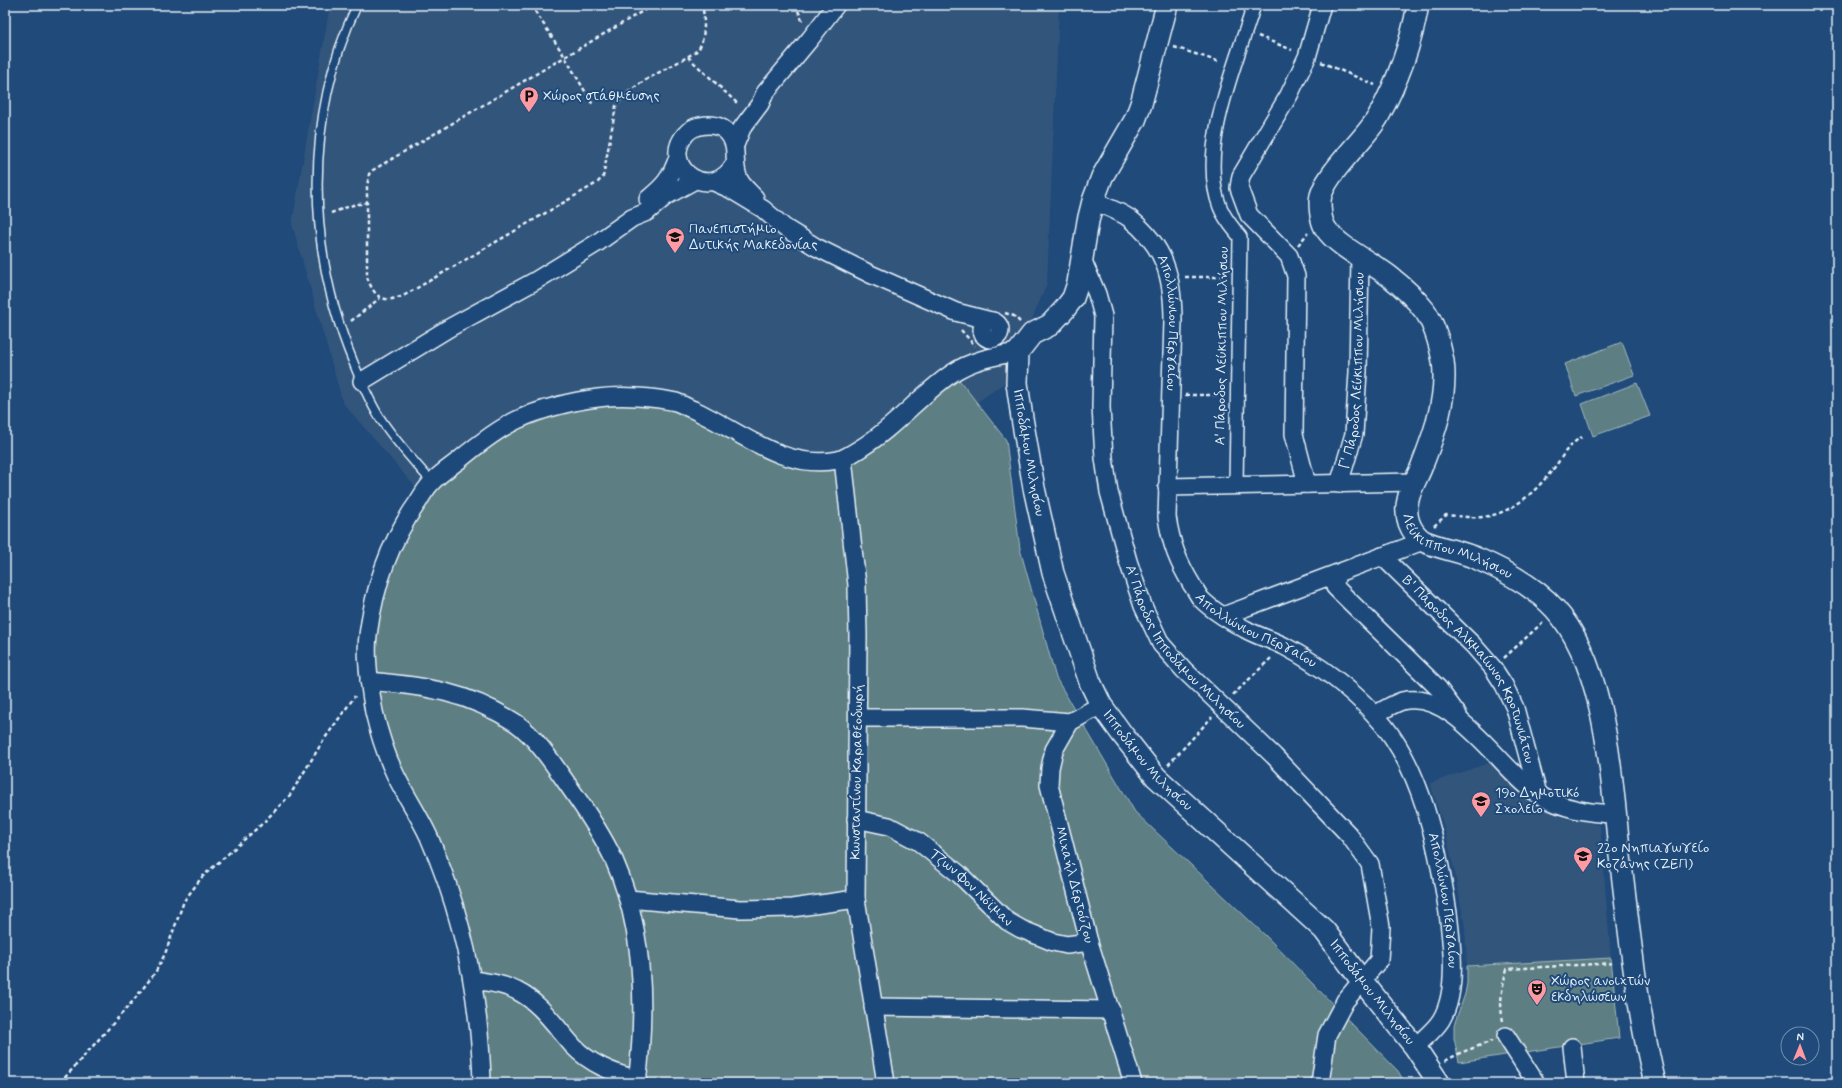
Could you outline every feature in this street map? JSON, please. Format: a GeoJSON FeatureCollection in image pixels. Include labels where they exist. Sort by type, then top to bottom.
{"type":"FeatureCollection","features":[{"type":"Feature","properties":{"kind":"street"},"geometry":{"type":"LineString","coordinates":[[836,5],[765,93],[760,104],[742,128],[735,145],[735,163],[739,180],[763,209],[785,228],[816,247],[870,274],[956,312],[990,330],[1018,352]]}},
{"type":"Feature","properties":{"kind":"street"},"geometry":{"type":"LineString","coordinates":[[482,1083],[481,1039],[463,935],[446,881],[427,833],[391,766],[375,714],[370,681],[368,638],[381,577],[389,553],[407,517],[432,482],[491,436],[518,420],[559,406],[600,398],[634,397],[677,403],[715,420],[754,443],[777,453],[801,461],[822,462],[843,459],[876,440],[925,395],[953,372],[980,360],[1018,352],[1032,334],[1050,325],[1073,298],[1082,261],[1088,221],[1093,201],[1102,177],[1135,120],[1141,104],[1168,5]]}},
{"type":"Feature","properties":{"kind":"street","name":"Α' Πάροδος Λεύκιππου Μιλήσιου"},"geometry":{"type":"LineString","coordinates":[[1236,485],[1240,237],[1229,224],[1220,208],[1212,176],[1212,154],[1216,128],[1254,5]]}},
{"type":"Feature","properties":{"kind":"street"},"geometry":{"type":"LineString","coordinates":[[1307,484],[1294,434],[1296,276],[1289,256],[1249,215],[1239,188],[1241,176],[1289,95],[1307,56],[1322,5]]}},
{"type":"Feature","properties":{"kind":"street","name":"Λεύκιππου Μιλήσιου"},"geometry":{"type":"LineString","coordinates":[[1418,5],[1405,55],[1391,92],[1377,118],[1325,184],[1320,200],[1321,216],[1326,229],[1343,245],[1398,284],[1425,312],[1435,334],[1443,361],[1443,388],[1438,414],[1431,441],[1408,500],[1408,515],[1411,529],[1416,536],[1423,541],[1477,558],[1531,587],[1556,610],[1571,632],[1584,656],[1596,687],[1611,773],[1633,962],[1644,1037],[1655,1083]]}},
{"type":"Feature","properties":{"kind":"street"},"geometry":{"type":"LineString","coordinates":[[716,126],[732,119],[741,105],[765,93]]}},
{"type":"Feature","properties":{"kind":"street"},"geometry":{"type":"LineString","coordinates":[[735,145],[731,137],[724,130],[716,126],[701,125],[688,131],[682,138],[678,147],[678,157],[681,166],[687,174],[695,180],[714,182],[730,189],[763,209]]}},
{"type":"Feature","properties":{"kind":"street"},"geometry":{"type":"LineString","coordinates":[[632,218],[642,204],[659,190],[672,174],[678,157]]}},
{"type":"Feature","properties":{"kind":"street"},"geometry":{"type":"LineString","coordinates":[[714,182],[723,178],[735,163]]}},
{"type":"Feature","properties":{"kind":"street"},"geometry":{"type":"LineString","coordinates":[[362,382],[449,328],[536,281],[597,243],[632,218],[647,212],[666,196],[695,180]]}},
{"type":"Feature","properties":{"kind":"street","name":"Απολλώνιου Περγαίου"},"geometry":{"type":"LineString","coordinates":[[1093,201],[1128,218],[1161,254],[1170,277],[1173,297],[1167,517],[1171,542],[1179,562],[1201,598],[1223,616],[1246,630],[1283,646],[1322,668],[1343,683],[1375,715],[1396,744],[1417,786],[1434,842],[1442,876],[1449,921],[1451,980],[1447,1009],[1434,1029],[1416,1047]]}},
{"type":"Feature","properties":{"kind":"street","name":"Γ' Πάροδος Λεύκιππου Μιλήσιου"},"geometry":{"type":"LineString","coordinates":[[1339,484],[1354,434],[1358,372],[1360,257]]}},
{"type":"Feature","properties":{"kind":"street","name":"Α' Πάροδος Ιπποδάμου Μιλησίου"},"geometry":{"type":"LineString","coordinates":[[1082,261],[1098,294],[1103,316],[1102,407],[1104,458],[1109,492],[1128,561],[1143,606],[1161,644],[1184,670],[1274,756],[1349,835],[1370,864],[1381,927],[1379,960],[1345,1001],[1327,1035],[1320,1083]]}},
{"type":"Feature","properties":{"kind":"street","name":"Ιπποδάμου Μιλησίου"},"geometry":{"type":"LineString","coordinates":[[1018,352],[1017,383],[1034,488],[1043,532],[1066,614],[1090,682],[1101,705],[1156,777],[1324,930],[1362,982],[1416,1047],[1439,1083]]}},
{"type":"Feature","properties":{"kind":"street","name":"Κωνσταντίνου Καραθεοδωρή"},"geometry":{"type":"LineString","coordinates":[[843,459],[857,585],[858,718],[856,899],[886,1083]]}},
{"type":"Feature","properties":{"kind":"street"},"geometry":{"type":"LineString","coordinates":[[1167,487],[1415,482]]}},
{"type":"Feature","properties":{"kind":"street"},"geometry":{"type":"LineString","coordinates":[[1223,616],[1423,541]]}},
{"type":"Feature","properties":{"kind":"street","name":"Β' Πάροδος Αλκμαίωνος Κροτωνιάτου"},"geometry":{"type":"LineString","coordinates":[[1382,556],[1473,645],[1493,668],[1504,685],[1514,708],[1538,794]]}},
{"type":"Feature","properties":{"kind":"street"},"geometry":{"type":"LineString","coordinates":[[1336,574],[1335,587],[1438,688],[1462,722]]}},
{"type":"Feature","properties":{"kind":"street"},"geometry":{"type":"LineString","coordinates":[[370,681],[443,690],[472,700],[517,724],[544,751],[588,814],[614,860],[628,899],[638,952],[642,1004],[641,1038],[637,1081],[621,1076],[590,1060],[574,1047],[538,1005],[516,990],[497,984],[472,980]]}},
{"type":"Feature","properties":{"kind":"street"},"geometry":{"type":"LineString","coordinates":[[1375,715],[1403,701],[1420,701],[1434,705],[1462,722],[1486,742],[1524,783],[1538,794],[1552,802],[1572,810],[1615,814]]}},
{"type":"Feature","properties":{"kind":"street"},"geometry":{"type":"LineString","coordinates":[[858,718],[1022,718],[1070,722],[1101,705]]}},
{"type":"Feature","properties":{"kind":"street","name":"Μιχαήλ Δερτούζου"},"geometry":{"type":"LineString","coordinates":[[1070,722],[1054,750],[1050,768],[1049,785],[1089,942],[1133,1083]]}},
{"type":"Feature","properties":{"kind":"street","name":"Τζων Φον Νόϊμαν"},"geometry":{"type":"LineString","coordinates":[[856,819],[889,826],[919,842],[959,874],[1007,922],[1053,942],[1067,945],[1089,942]]}},
{"type":"Feature","properties":{"kind":"street"},"geometry":{"type":"LineString","coordinates":[[628,899],[740,909],[792,908],[856,899]]}},
{"type":"Feature","properties":{"kind":"street"},"geometry":{"type":"LineString","coordinates":[[873,1008],[1111,1010]]}},
{"type":"Feature","properties":{"kind":"street"},"geometry":{"type":"LineString","coordinates":[[1506,1036],[1536,1083]]}},
{"type":"Feature","properties":{"kind":"street"},"geometry":{"type":"LineString","coordinates":[[1572,1048],[1576,1083]]}},
{"type":"Feature","properties":{"kind":"lane"},"geometry":{"type":"LineString","coordinates":[[357,5],[338,48],[327,90],[320,148],[318,217],[325,267],[341,329],[362,382],[381,420],[432,482]]}},
{"type":"Feature","properties":{"kind":"path"},"geometry":{"type":"LineString","coordinates":[[531,5],[565,57],[593,105]]}},
{"type":"Feature","properties":{"kind":"path"},"geometry":{"type":"LineString","coordinates":[[653,5],[373,170],[369,174],[367,203],[367,277],[372,291],[380,298],[392,300],[406,295],[597,183],[603,177],[616,106],[622,96],[698,50],[702,44],[704,31],[703,8],[705,5]]}},
{"type":"Feature","properties":{"kind":"path"},"geometry":{"type":"LineString","coordinates":[[796,5],[801,16],[803,26]]}},
{"type":"Feature","properties":{"kind":"path"},"geometry":{"type":"LineString","coordinates":[[1246,30],[1391,92]]}},
{"type":"Feature","properties":{"kind":"path"},"geometry":{"type":"LineString","coordinates":[[1158,42],[1234,66]]}},
{"type":"Feature","properties":{"kind":"path"},"geometry":{"type":"LineString","coordinates":[[688,57],[741,105]]}},
{"type":"Feature","properties":{"kind":"path"},"geometry":{"type":"LineString","coordinates":[[318,217],[353,205],[367,203]]}},
{"type":"Feature","properties":{"kind":"path"},"geometry":{"type":"LineString","coordinates":[[1289,256],[1321,216]]}},
{"type":"Feature","properties":{"kind":"path"},"geometry":{"type":"LineString","coordinates":[[1170,277],[1240,278]]}},
{"type":"Feature","properties":{"kind":"path"},"geometry":{"type":"LineString","coordinates":[[341,329],[380,298]]}},
{"type":"Feature","properties":{"kind":"path"},"geometry":{"type":"LineString","coordinates":[[1171,395],[1237,395]]}},
{"type":"Feature","properties":{"kind":"path"},"geometry":{"type":"LineString","coordinates":[[1423,541],[1437,522],[1446,515],[1487,517],[1504,512],[1537,488],[1560,461],[1570,444],[1582,436]]}},
{"type":"Feature","properties":{"kind":"path"},"geometry":{"type":"LineString","coordinates":[[1493,668],[1556,610]]}},
{"type":"Feature","properties":{"kind":"path"},"geometry":{"type":"LineString","coordinates":[[60,1083],[133,1001],[155,973],[165,954],[184,901],[202,877],[263,823],[290,795],[354,697],[370,681]]}},
{"type":"Feature","properties":{"kind":"path"},"geometry":{"type":"LineString","coordinates":[[1460,1053],[1506,1036],[1501,1010],[1502,984],[1507,969],[1633,962]]}},
{"type":"Feature","properties":{"kind":"shaded area","name":"Πανεπιστήμιο Δυτικής Μακεδονίας"},"geometry":{"type":"Polygon","coordinates":[[[330,5],[1059,5],[1047,284],[1005,383],[817,512],[447,524],[343,403],[292,224],[330,5]]]}},
{"type":"Feature","properties":{"kind":"shaded area"},"geometry":{"type":"Polygon","coordinates":[[[1492,762],[1505,778],[1522,794],[1546,810],[1565,818],[1600,825],[1611,958],[1467,966],[1465,927],[1456,879],[1446,834],[1430,783],[1492,762]]]}},
{"type":"Feature","properties":{"kind":"green space"},"geometry":{"type":"Polygon","coordinates":[[[1622,342],[1634,375],[1576,396],[1565,364],[1622,342]]]}},
{"type":"Feature","properties":{"kind":"green space"},"geometry":{"type":"Polygon","coordinates":[[[953,372],[1006,440],[1020,549],[1056,678],[1135,812],[1267,937],[1398,1071],[1405,1083],[482,1083],[463,935],[394,772],[367,638],[407,517],[466,455],[559,406],[677,403],[777,453],[843,459],[953,372]]]}},
{"type":"Feature","properties":{"kind":"green space"},"geometry":{"type":"Polygon","coordinates":[[[1637,383],[1650,416],[1593,436],[1582,404],[1637,383]]]}},
{"type":"Feature","properties":{"kind":"green space"},"geometry":{"type":"Polygon","coordinates":[[[1611,958],[1619,1038],[1459,1062],[1454,1038],[1454,1025],[1465,994],[1467,983],[1467,966],[1611,958]]]}},
{"type":"Feature","properties":{"kind":"place","name":"Χώρος στάθμευσης"},"geometry":{"type":"Point","coordinates":[529,113]}},
{"type":"Feature","properties":{"kind":"place","name":"Πανεπιστήμιο Δυτικής Μακεδονίας"},"geometry":{"type":"Point","coordinates":[675,254]}},
{"type":"Feature","properties":{"kind":"place","name":"19ο Δημοτικό Σχολείο"},"geometry":{"type":"Point","coordinates":[1481,818]}},
{"type":"Feature","properties":{"kind":"place","name":"22ο Νηπιαγωγείο Κοζάνης (ΖΕΠ)"},"geometry":{"type":"Point","coordinates":[1583,873]}},
{"type":"Feature","properties":{"kind":"place","name":"Χώρος ανοιχτών εκδηλώσεων"},"geometry":{"type":"Point","coordinates":[1537,1006]}}]}
